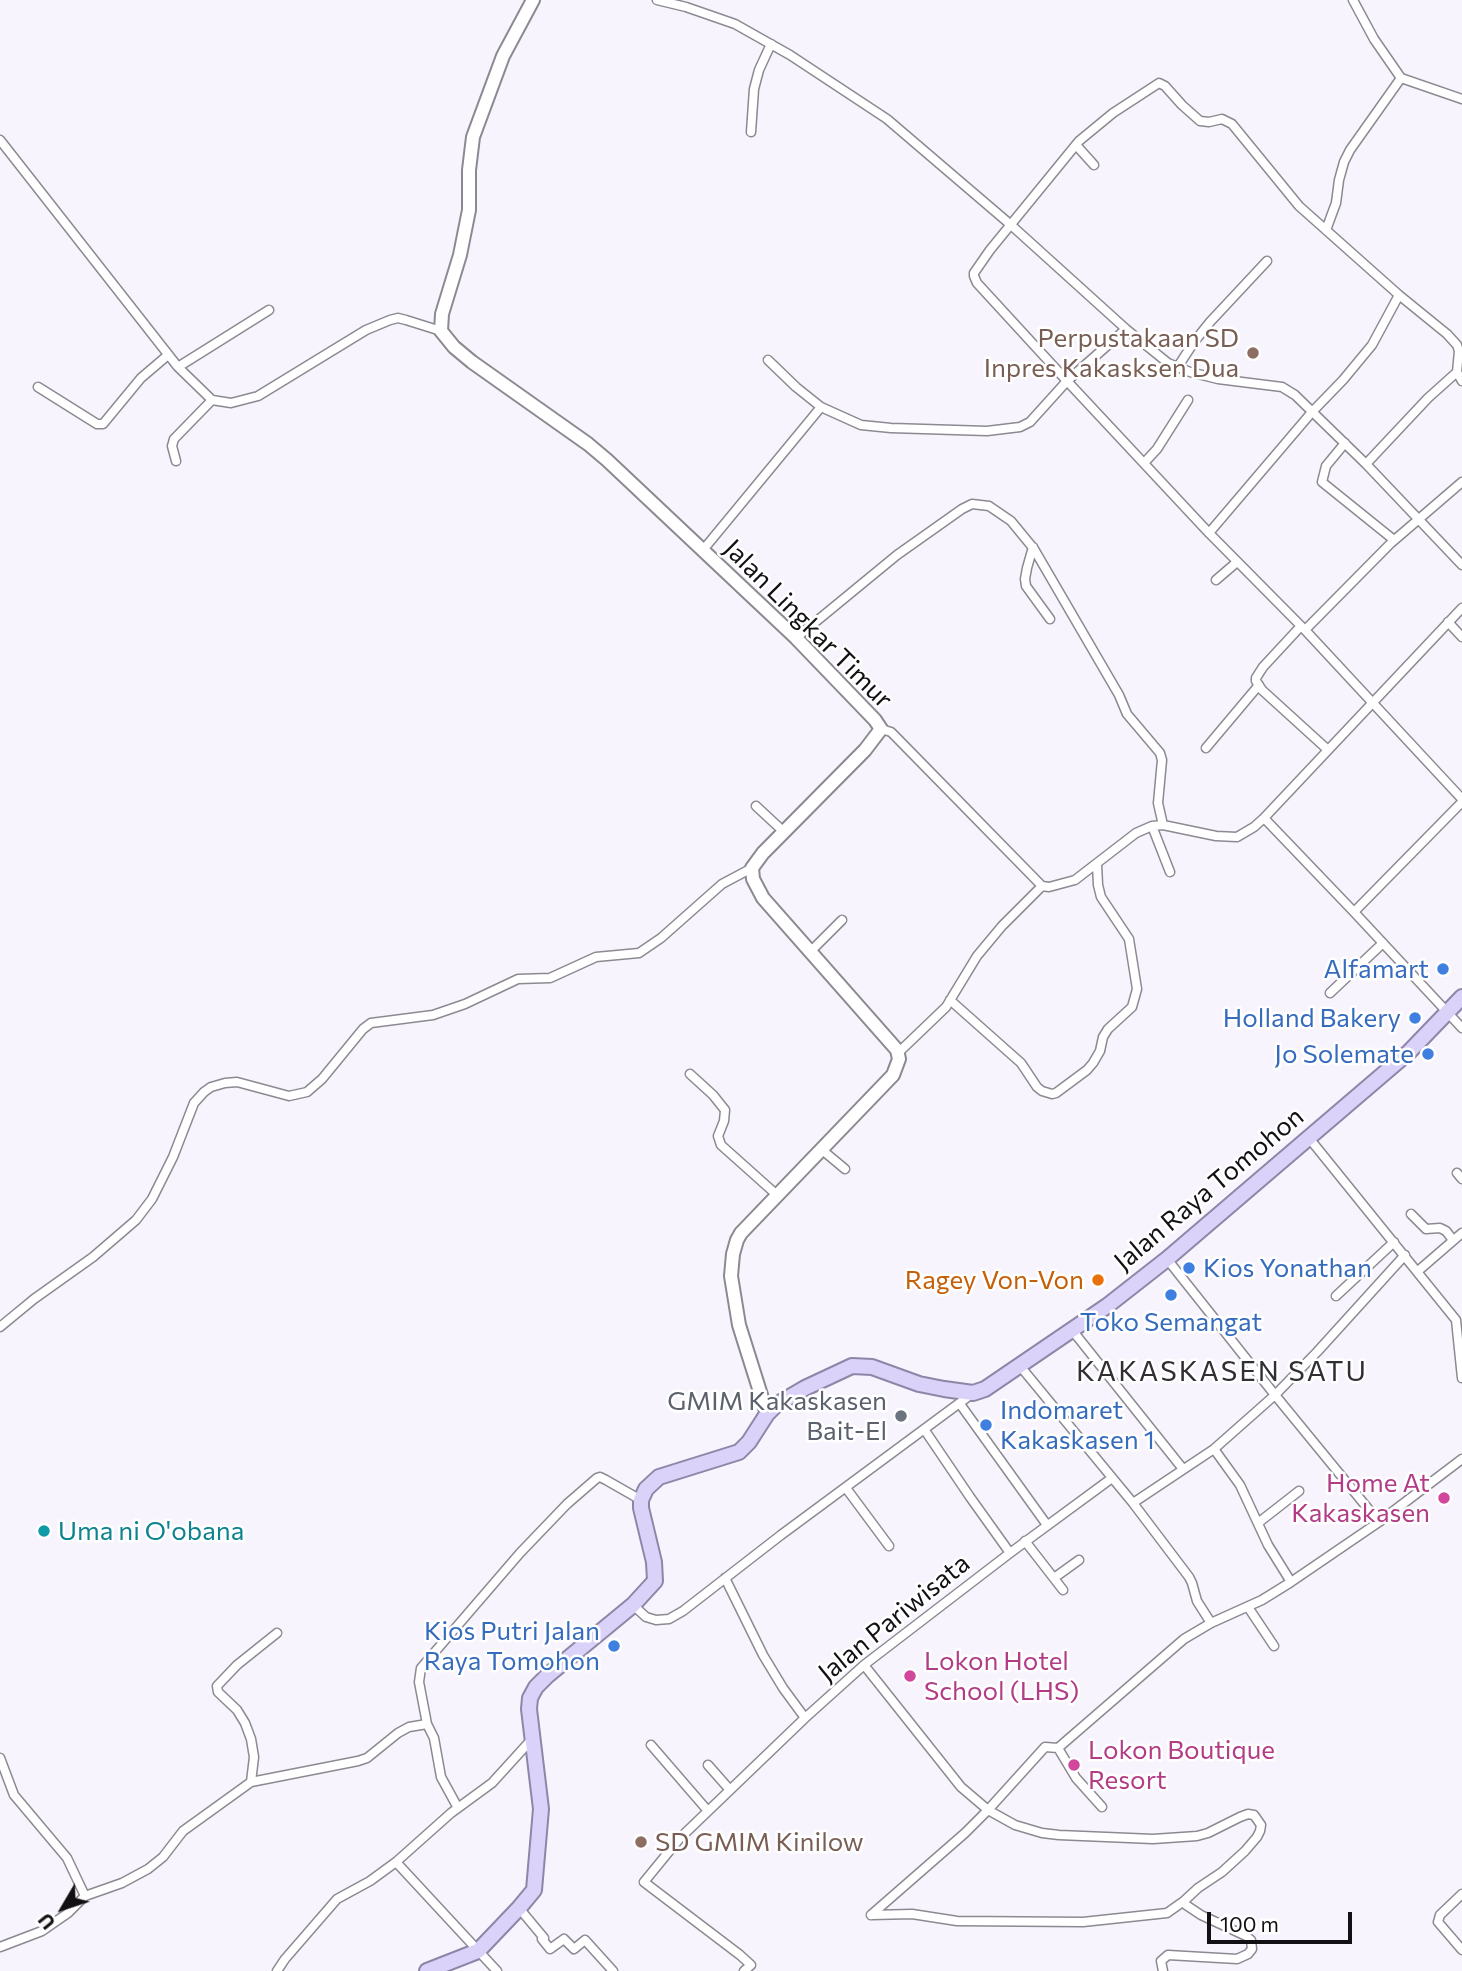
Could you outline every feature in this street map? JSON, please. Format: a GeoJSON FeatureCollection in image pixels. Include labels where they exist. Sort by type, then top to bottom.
{"type":"FeatureCollection","features":[{"type":"Feature","properties":{"kind":"highway","name":"Jalan Raya Tomohon"},"geometry":{"type":"LineString","coordinates":[[973,1393],[985,1389],[1107,1306],[1167,1259],[1409,1052],[1462,997]]}},
{"type":"Feature","properties":{"kind":"highway"},"geometry":{"type":"LineString","coordinates":[[427,1971],[478,1951],[534,1890],[541,1809],[530,1698],[536,1687],[633,1605],[655,1580],[654,1562],[640,1508],[646,1489],[659,1477],[739,1452],[767,1414],[786,1398],[852,1366],[872,1367],[919,1384],[973,1393]]}},
{"type":"Feature","properties":{"kind":"main road"},"geometry":{"type":"LineString","coordinates":[[441,331],[442,314],[460,255],[469,210],[469,170],[473,137],[503,56],[533,0]]}},
{"type":"Feature","properties":{"kind":"main road","name":"Jalan Lingkar Timur"},"geometry":{"type":"LineString","coordinates":[[441,331],[472,362],[588,443],[796,638],[881,729],[865,750],[751,868]]}},
{"type":"Feature","properties":{"kind":"main road"},"geometry":{"type":"LineString","coordinates":[[751,868],[753,879],[764,898],[898,1053],[900,1059],[893,1075],[737,1240],[731,1276],[739,1325],[767,1414]]}},
{"type":"Feature","properties":{"kind":"street"},"geometry":{"type":"LineString","coordinates":[[657,0],[723,19],[771,44],[895,125],[1168,363],[1218,379],[1282,387],[1295,395],[1366,464],[1462,565]]}},
{"type":"Feature","properties":{"kind":"street"},"geometry":{"type":"LineString","coordinates":[[1353,0],[1374,39],[1401,78],[1462,99]]}},
{"type":"Feature","properties":{"kind":"street"},"geometry":{"type":"LineString","coordinates":[[751,132],[754,89],[771,44]]}},
{"type":"Feature","properties":{"kind":"street"},"geometry":{"type":"LineString","coordinates":[[1326,230],[1336,203],[1344,162],[1401,78]]}},
{"type":"Feature","properties":{"kind":"street"},"geometry":{"type":"LineString","coordinates":[[1354,912],[1462,801],[1303,628],[1209,533],[977,283],[975,270],[1076,145],[1121,107],[1158,83],[1200,121],[1222,119],[1232,124],[1299,206],[1447,334],[1459,351],[1457,372],[1462,381]]}},
{"type":"Feature","properties":{"kind":"street"},"geometry":{"type":"LineString","coordinates":[[0,140],[168,355],[212,400],[230,403],[258,396],[366,330],[390,320],[398,318],[441,331]]}},
{"type":"Feature","properties":{"kind":"street"},"geometry":{"type":"LineString","coordinates":[[1076,145],[1094,165]]}},
{"type":"Feature","properties":{"kind":"street"},"geometry":{"type":"LineString","coordinates":[[1177,368],[1210,322],[1267,261]]}},
{"type":"Feature","properties":{"kind":"street"},"geometry":{"type":"LineString","coordinates":[[1209,533],[1372,345],[1399,295]]}},
{"type":"Feature","properties":{"kind":"street"},"geometry":{"type":"LineString","coordinates":[[178,367],[269,310]]}},
{"type":"Feature","properties":{"kind":"street"},"geometry":{"type":"LineString","coordinates":[[768,360],[821,407],[861,425],[902,429],[1003,430],[1020,428],[1030,422],[1068,381],[1126,329]]}},
{"type":"Feature","properties":{"kind":"street"},"geometry":{"type":"LineString","coordinates":[[38,387],[97,424],[103,424],[141,378],[168,355]]}},
{"type":"Feature","properties":{"kind":"street"},"geometry":{"type":"LineString","coordinates":[[1366,464],[1428,398],[1457,372]]}},
{"type":"Feature","properties":{"kind":"street"},"geometry":{"type":"LineString","coordinates":[[176,461],[172,446],[174,439],[212,400]]}},
{"type":"Feature","properties":{"kind":"street"},"geometry":{"type":"LineString","coordinates":[[1144,463],[1175,424],[1188,400]]}},
{"type":"Feature","properties":{"kind":"street"},"geometry":{"type":"LineString","coordinates":[[703,550],[821,407]]}},
{"type":"Feature","properties":{"kind":"street"},"geometry":{"type":"LineString","coordinates":[[1345,443],[1326,466],[1322,482],[1394,540]]}},
{"type":"Feature","properties":{"kind":"street"},"geometry":{"type":"LineString","coordinates":[[1328,750],[1262,690],[1256,678],[1263,667],[1394,540],[1462,482]]}},
{"type":"Feature","properties":{"kind":"street"},"geometry":{"type":"LineString","coordinates":[[796,638],[897,555],[962,509],[972,504],[989,506],[1011,521],[1032,547],[1119,695],[1127,714],[1156,747],[1161,757],[1158,803],[1163,825]]}},
{"type":"Feature","properties":{"kind":"street"},"geometry":{"type":"LineString","coordinates":[[1032,547],[1026,586],[1050,619]]}},
{"type":"Feature","properties":{"kind":"street"},"geometry":{"type":"LineString","coordinates":[[1216,580],[1237,562]]}},
{"type":"Feature","properties":{"kind":"street"},"geometry":{"type":"LineString","coordinates":[[881,729],[891,732],[1042,886],[1049,887],[1074,880],[1136,833],[1152,826],[1163,825],[1216,836],[1237,837],[1254,827],[1462,608]]}},
{"type":"Feature","properties":{"kind":"street"},"geometry":{"type":"LineString","coordinates":[[1448,622],[1462,638]]}},
{"type":"Feature","properties":{"kind":"street"},"geometry":{"type":"LineString","coordinates":[[1206,748],[1259,685]]}},
{"type":"Feature","properties":{"kind":"street"},"geometry":{"type":"LineString","coordinates":[[756,806],[784,832]]}},
{"type":"Feature","properties":{"kind":"street"},"geometry":{"type":"LineString","coordinates":[[1264,818],[1462,1028]]}},
{"type":"Feature","properties":{"kind":"street"},"geometry":{"type":"LineString","coordinates":[[1152,826],[1170,872]]}},
{"type":"Feature","properties":{"kind":"street"},"geometry":{"type":"LineString","coordinates":[[950,1000],[1021,1063],[1042,1091],[1056,1093],[1087,1070],[1100,1051],[1108,1029],[1132,1007],[1137,989],[1129,939],[1101,897],[1097,864]]}},
{"type":"Feature","properties":{"kind":"street"},"geometry":{"type":"LineString","coordinates":[[0,1327],[93,1257],[136,1220],[152,1199],[173,1157],[194,1103],[211,1087],[237,1082],[289,1096],[307,1092],[323,1079],[363,1029],[371,1023],[433,1015],[465,1004],[518,979],[550,978],[596,957],[639,953],[650,947],[722,884],[751,868]]}},
{"type":"Feature","properties":{"kind":"street"},"geometry":{"type":"LineString","coordinates":[[898,1053],[925,1029],[950,1000],[977,956],[1042,886]]}},
{"type":"Feature","properties":{"kind":"street"},"geometry":{"type":"LineString","coordinates":[[810,952],[842,920]]}},
{"type":"Feature","properties":{"kind":"street"},"geometry":{"type":"LineString","coordinates":[[1331,993],[1383,943]]}},
{"type":"Feature","properties":{"kind":"street"},"geometry":{"type":"LineString","coordinates":[[690,1074],[713,1095],[724,1110],[724,1121],[718,1136],[720,1145],[777,1195]]}},
{"type":"Feature","properties":{"kind":"street"},"geometry":{"type":"LineString","coordinates":[[1309,1138],[1458,1322],[1462,1378]]}},
{"type":"Feature","properties":{"kind":"street"},"geometry":{"type":"LineString","coordinates":[[821,1149],[845,1169]]}},
{"type":"Feature","properties":{"kind":"street"},"geometry":{"type":"LineString","coordinates":[[1411,1214],[1426,1229],[1440,1228],[1446,1231],[1453,1241]]}},
{"type":"Feature","properties":{"kind":"street"},"geometry":{"type":"LineString","coordinates":[[1418,1271],[1462,1233]]}},
{"type":"Feature","properties":{"kind":"street"},"geometry":{"type":"LineString","coordinates":[[1336,1296],[1394,1242]]}},
{"type":"Feature","properties":{"kind":"street"},"geometry":{"type":"LineString","coordinates":[[1133,1503],[1214,1449],[1275,1395],[1405,1255]]}},
{"type":"Feature","properties":{"kind":"street"},"geometry":{"type":"LineString","coordinates":[[1167,1259],[1379,1522]]}},
{"type":"Feature","properties":{"kind":"street"},"geometry":{"type":"LineString","coordinates":[[1072,1330],[1183,1469]]}},
{"type":"Feature","properties":{"kind":"street"},"geometry":{"type":"LineString","coordinates":[[1020,1366],[1133,1503],[1189,1577],[1197,1601],[1211,1623]]}},
{"type":"Feature","properties":{"kind":"street"},"geometry":{"type":"LineString","coordinates":[[633,1605],[646,1618],[669,1619],[973,1393]]}},
{"type":"Feature","properties":{"kind":"street"},"geometry":{"type":"LineString","coordinates":[[960,1404],[1047,1525]]}},
{"type":"Feature","properties":{"kind":"street"},"geometry":{"type":"LineString","coordinates":[[924,1429],[1010,1553]]}},
{"type":"Feature","properties":{"kind":"street"},"geometry":{"type":"LineString","coordinates":[[1214,1449],[1240,1485],[1268,1545],[1291,1582]]}},
{"type":"Feature","properties":{"kind":"street"},"geometry":{"type":"LineString","coordinates":[[864,1665],[961,1787],[988,1810],[1014,1825],[1059,1835],[1153,1839],[1196,1836],[1248,1814],[1254,1815],[1261,1825],[1260,1831],[1245,1851],[1222,1872],[1167,1913],[1083,1923],[957,1921],[912,1914],[871,1915],[965,1833],[988,1810],[1045,1747],[1058,1748],[1184,1639],[1211,1623],[1262,1601],[1379,1522],[1462,1460]]}},
{"type":"Feature","properties":{"kind":"street"},"geometry":{"type":"LineString","coordinates":[[458,1808],[441,1777],[419,1682],[421,1668],[520,1553],[567,1504],[597,1478],[606,1480],[641,1500]]}},
{"type":"Feature","properties":{"kind":"street","name":"Jalan Pariwisata"},"geometry":{"type":"LineString","coordinates":[[744,1971],[751,1965],[740,1955],[644,1882],[680,1838],[804,1718],[864,1665],[1112,1478]]}},
{"type":"Feature","properties":{"kind":"street"},"geometry":{"type":"LineString","coordinates":[[846,1488],[889,1546]]}},
{"type":"Feature","properties":{"kind":"street"},"geometry":{"type":"LineString","coordinates":[[1258,1523],[1299,1491]]}},
{"type":"Feature","properties":{"kind":"street"},"geometry":{"type":"LineString","coordinates":[[1025,1541],[1063,1590]]}},
{"type":"Feature","properties":{"kind":"street"},"geometry":{"type":"LineString","coordinates":[[1054,1578],[1079,1560]]}},
{"type":"Feature","properties":{"kind":"street"},"geometry":{"type":"LineString","coordinates":[[725,1578],[763,1655],[804,1718]]}},
{"type":"Feature","properties":{"kind":"street"},"geometry":{"type":"LineString","coordinates":[[1248,1607],[1274,1646]]}},
{"type":"Feature","properties":{"kind":"street"},"geometry":{"type":"LineString","coordinates":[[251,1782],[254,1757],[251,1739],[241,1717],[218,1692],[217,1686],[237,1665],[276,1633]]}},
{"type":"Feature","properties":{"kind":"street"},"geometry":{"type":"LineString","coordinates":[[0,1947],[42,1931],[68,1913],[85,1896],[122,1883],[148,1869],[163,1857],[183,1831],[251,1782],[358,1761],[367,1758],[409,1727],[428,1724]]}},
{"type":"Feature","properties":{"kind":"street"},"geometry":{"type":"LineString","coordinates":[[277,1971],[337,1899],[370,1881],[396,1862],[458,1808],[492,1783],[534,1737]]}},
{"type":"Feature","properties":{"kind":"street"},"geometry":{"type":"LineString","coordinates":[[652,1745],[708,1811]]}},
{"type":"Feature","properties":{"kind":"street"},"geometry":{"type":"LineString","coordinates":[[1058,1748],[1076,1778],[1102,1807]]}},
{"type":"Feature","properties":{"kind":"street"},"geometry":{"type":"LineString","coordinates":[[0,1759],[14,1795],[67,1858],[85,1896]]}},
{"type":"Feature","properties":{"kind":"street"},"geometry":{"type":"LineString","coordinates":[[708,1765],[730,1790]]}},
{"type":"Feature","properties":{"kind":"street"},"geometry":{"type":"LineString","coordinates":[[396,1862],[497,1971]]}},
{"type":"Feature","properties":{"kind":"street"},"geometry":{"type":"LineString","coordinates":[[1462,1894],[1440,1915],[1438,1922],[1462,1950]]}},
{"type":"Feature","properties":{"kind":"street"},"geometry":{"type":"LineString","coordinates":[[1163,1971],[1161,1961],[1168,1955],[1237,1959],[1252,1949],[1251,1940],[1246,1936],[1201,1915],[1184,1901]]}},
{"type":"Feature","properties":{"kind":"street"},"geometry":{"type":"LineString","coordinates":[[519,1908],[550,1949],[565,1939],[574,1950],[585,1940],[613,1971]]}},
{"type":"Feature","properties":{"kind":"place","name":"Perpustakaan SD Inpres Kakasksen Dua"},"geometry":{"type":"Point","coordinates":[1253,353]}},
{"type":"Feature","properties":{"kind":"place","name":"Alfamart"},"geometry":{"type":"Point","coordinates":[1443,969]}},
{"type":"Feature","properties":{"kind":"place","name":"Holland Bakery"},"geometry":{"type":"Point","coordinates":[1415,1018]}},
{"type":"Feature","properties":{"kind":"place","name":"Jo Solemate"},"geometry":{"type":"Point","coordinates":[1428,1054]}},
{"type":"Feature","properties":{"kind":"place","name":"Kios Yonathan"},"geometry":{"type":"Point","coordinates":[1189,1268]}},
{"type":"Feature","properties":{"kind":"place","name":"Ragey Von-Von"},"geometry":{"type":"Point","coordinates":[1098,1280]}},
{"type":"Feature","properties":{"kind":"place","name":"Toko Semangat"},"geometry":{"type":"Point","coordinates":[1171,1295]}},
{"type":"Feature","properties":{"kind":"place","name":"GMIM Kakaskasen Bait-El"},"geometry":{"type":"Point","coordinates":[901,1416]}},
{"type":"Feature","properties":{"kind":"place","name":"Indomaret Kakaskasen 1"},"geometry":{"type":"Point","coordinates":[986,1425]}},
{"type":"Feature","properties":{"kind":"place","name":"Home At Kakaskasen"},"geometry":{"type":"Point","coordinates":[1444,1498]}},
{"type":"Feature","properties":{"kind":"place","name":"Uma ni O'obana"},"geometry":{"type":"Point","coordinates":[44,1531]}},
{"type":"Feature","properties":{"kind":"place","name":"Kios Putri Jalan Raya Tomohon"},"geometry":{"type":"Point","coordinates":[614,1646]}},
{"type":"Feature","properties":{"kind":"place","name":"Lokon Hotel School (LHS)"},"geometry":{"type":"Point","coordinates":[910,1676]}},
{"type":"Feature","properties":{"kind":"place","name":"Lokon Boutique Resort"},"geometry":{"type":"Point","coordinates":[1074,1765]}},
{"type":"Feature","properties":{"kind":"place","name":"SD GMIM Kinilow"},"geometry":{"type":"Point","coordinates":[641,1842]}},
{"type":"Feature","properties":{"kind":"district","name":"KAKASKASEN SATU"},"geometry":{"type":"Point","coordinates":[1222,1372]}}]}
